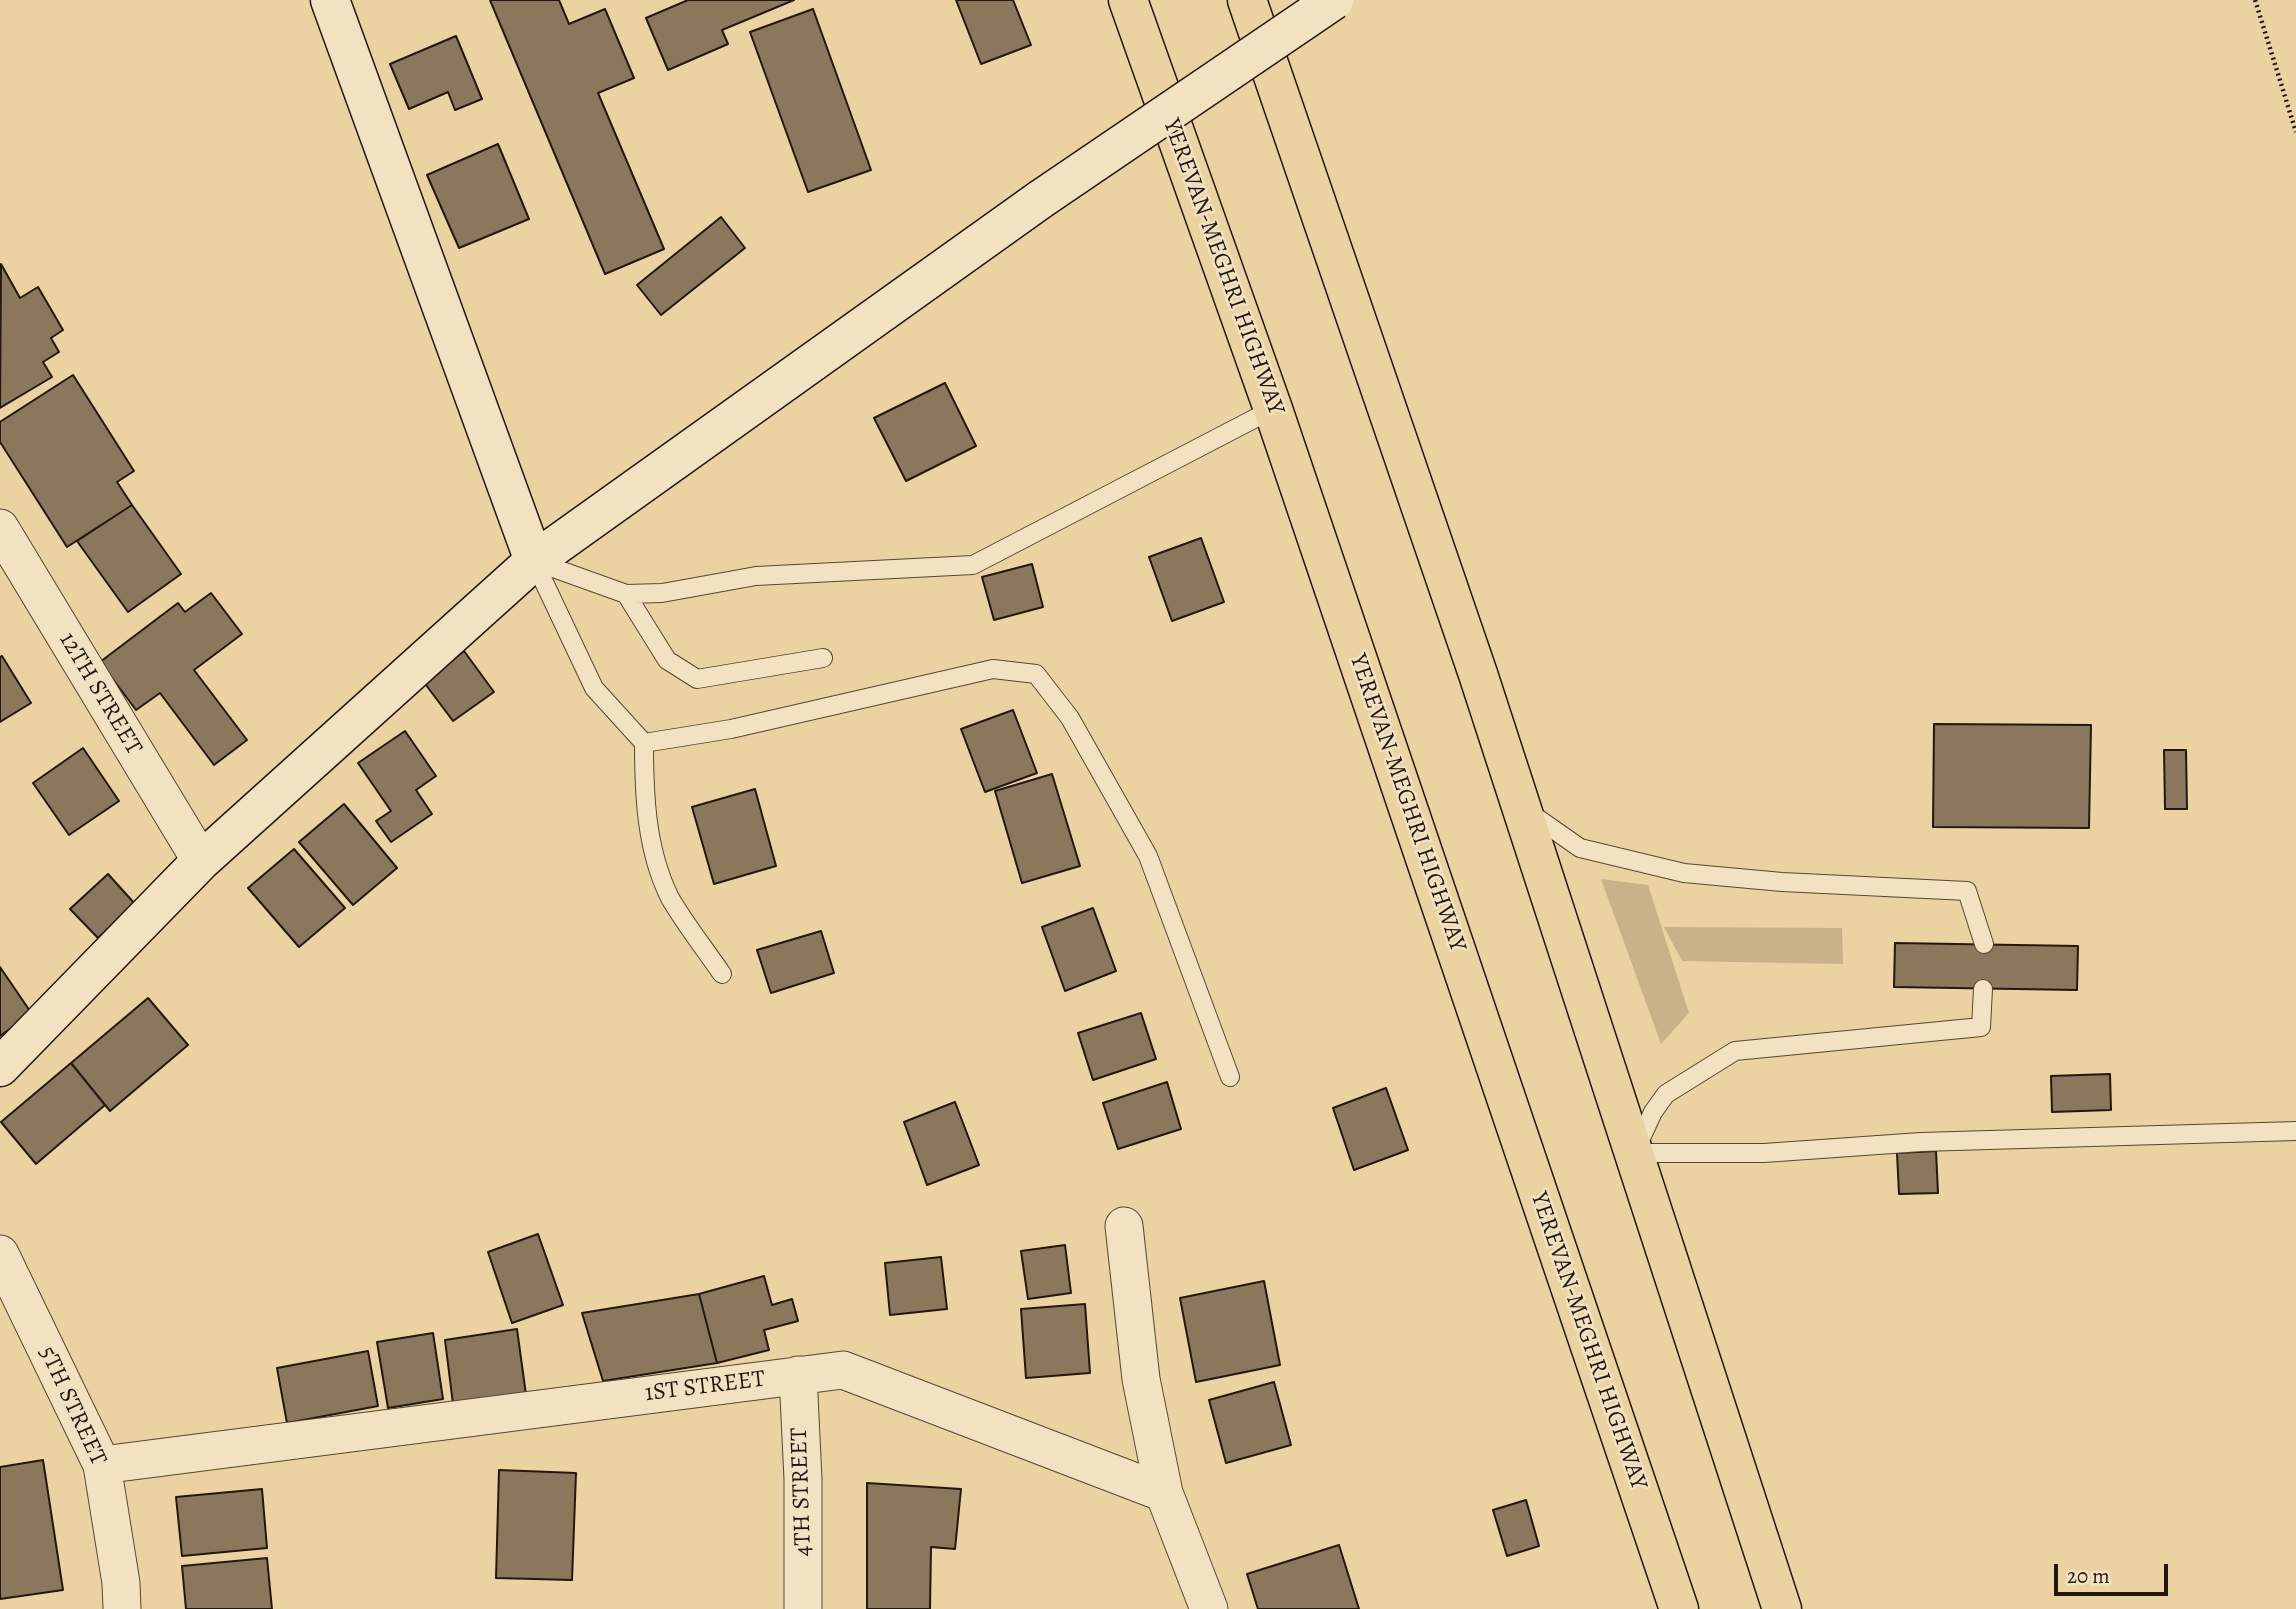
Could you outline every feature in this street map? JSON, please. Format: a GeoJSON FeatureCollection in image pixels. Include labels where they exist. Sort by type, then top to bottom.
{"type":"FeatureCollection","features":[{"type":"Feature","properties":{"kind":"highway","name":"YEREVAN-MEGHRI HIGHWAY"},"geometry":{"type":"LineString","coordinates":[[1128,0],[1273,409],[1679,1609]]}},
{"type":"Feature","properties":{"kind":"highway"},"geometry":{"type":"LineString","coordinates":[[1247,0],[1522,807],[1782,1609]]}},
{"type":"Feature","properties":{"kind":"street"},"geometry":{"type":"LineString","coordinates":[[330,0],[534,561]]}},
{"type":"Feature","properties":{"kind":"street"},"geometry":{"type":"LineString","coordinates":[[0,1067],[201,861],[534,561],[1041,199],[1334,0]]}},
{"type":"Feature","properties":{"kind":"street","name":"12TH STREET"},"geometry":{"type":"LineString","coordinates":[[0,528],[201,861]]}},
{"type":"Feature","properties":{"kind":"street"},"geometry":{"type":"LineString","coordinates":[[1124,1226],[1141,1379],[1164,1493],[1209,1609]]}},
{"type":"Feature","properties":{"kind":"street","name":"5TH STREET"},"geometry":{"type":"LineString","coordinates":[[0,1254],[102,1465],[121,1583],[122,1609]]}},
{"type":"Feature","properties":{"kind":"street","name":"1ST STREET"},"geometry":{"type":"LineString","coordinates":[[102,1465],[843,1370],[1164,1493]]}},
{"type":"Feature","properties":{"kind":"street","name":"4TH STREET"},"geometry":{"type":"LineString","coordinates":[[798,1375],[803,1479],[803,1609]]}},
{"type":"Feature","properties":{"kind":"lane"},"geometry":{"type":"LineString","coordinates":[[534,561],[626,594],[662,593],[756,576],[973,565],[1273,409]]}},
{"type":"Feature","properties":{"kind":"lane"},"geometry":{"type":"LineString","coordinates":[[534,561],[594,688],[644,743],[644,793],[653,853],[670,897],[722,974]]}},
{"type":"Feature","properties":{"kind":"lane"},"geometry":{"type":"LineString","coordinates":[[626,594],[667,660],[697,679],[823,658]]}},
{"type":"Feature","properties":{"kind":"lane"},"geometry":{"type":"LineString","coordinates":[[644,743],[731,729],[993,669],[1036,674],[1070,718],[1148,856],[1230,1077]]}},
{"type":"Feature","properties":{"kind":"lane"},"geometry":{"type":"LineString","coordinates":[[1522,807],[1580,848],[1684,873],[1782,882],[1966,891],[1984,944]]}},
{"type":"Feature","properties":{"kind":"lane"},"geometry":{"type":"LineString","coordinates":[[1983,989],[1981,1027],[1735,1051],[1666,1094],[1653,1112],[1634,1153],[1764,1153],[1921,1142],[2296,1131]]}},
{"type":"Feature","properties":{"kind":"path"},"geometry":{"type":"LineString","coordinates":[[2255,0],[2296,132]]}},
{"type":"Feature","properties":{"kind":"shaded area"},"geometry":{"type":"Polygon","coordinates":[[[1601,879],[1648,885],[1689,1013],[1661,1044],[1601,879]]]}},
{"type":"Feature","properties":{"kind":"shaded area"},"geometry":{"type":"Polygon","coordinates":[[[1664,927],[1842,928],[1843,964],[1682,961],[1664,927]]]}},
{"type":"Feature","properties":{"kind":"building"},"geometry":{"type":"Polygon","coordinates":[[[490,0],[559,0],[569,24],[605,9],[634,78],[598,93],[664,249],[605,274],[490,0]]]}},
{"type":"Feature","properties":{"kind":"building"},"geometry":{"type":"Polygon","coordinates":[[[688,0],[794,0],[722,30],[728,44],[668,70],[646,18],[688,0]]]}},
{"type":"Feature","properties":{"kind":"building"},"geometry":{"type":"Polygon","coordinates":[[[956,0],[1013,0],[1031,45],[981,64],[956,0]]]}},
{"type":"Feature","properties":{"kind":"building"},"geometry":{"type":"Polygon","coordinates":[[[813,9],[871,170],[808,192],[750,32],[813,9]]]}},
{"type":"Feature","properties":{"kind":"building"},"geometry":{"type":"Polygon","coordinates":[[[456,36],[482,99],[455,110],[448,92],[409,109],[390,64],[456,36]]]}},
{"type":"Feature","properties":{"kind":"building"},"geometry":{"type":"Polygon","coordinates":[[[498,144],[529,219],[459,248],[427,175],[498,144]]]}},
{"type":"Feature","properties":{"kind":"building"},"geometry":{"type":"Polygon","coordinates":[[[721,217],[745,248],[661,315],[637,285],[721,217]]]}},
{"type":"Feature","properties":{"kind":"building"},"geometry":{"type":"Polygon","coordinates":[[[1,264],[20,298],[38,287],[63,330],[51,338],[59,352],[43,362],[52,377],[0,408],[1,264]]]}},
{"type":"Feature","properties":{"kind":"building"},"geometry":{"type":"Polygon","coordinates":[[[73,375],[134,471],[117,482],[132,505],[67,547],[0,442],[0,422],[73,375]]]}},
{"type":"Feature","properties":{"kind":"building"},"geometry":{"type":"Polygon","coordinates":[[[945,383],[976,446],[906,481],[874,418],[945,383]]]}},
{"type":"Feature","properties":{"kind":"building"},"geometry":{"type":"Polygon","coordinates":[[[132,505],[181,574],[128,612],[77,541],[132,505]]]}},
{"type":"Feature","properties":{"kind":"building"},"geometry":{"type":"Polygon","coordinates":[[[1201,538],[1224,602],[1172,621],[1149,557],[1201,538]]]}},
{"type":"Feature","properties":{"kind":"building"},"geometry":{"type":"Polygon","coordinates":[[[1032,564],[1043,607],[994,620],[982,577],[1032,564]]]}},
{"type":"Feature","properties":{"kind":"building"},"geometry":{"type":"Polygon","coordinates":[[[211,593],[242,634],[194,670],[247,740],[214,765],[160,693],[136,710],[100,662],[178,603],[185,612],[211,593]]]}},
{"type":"Feature","properties":{"kind":"building"},"geometry":{"type":"Polygon","coordinates":[[[464,651],[494,692],[453,721],[423,681],[464,651]]]}},
{"type":"Feature","properties":{"kind":"building"},"geometry":{"type":"Polygon","coordinates":[[[2,656],[31,703],[0,722],[0,657],[2,656]]]}},
{"type":"Feature","properties":{"kind":"building"},"geometry":{"type":"Polygon","coordinates":[[[1013,710],[1037,773],[985,792],[961,729],[1013,710]]]}},
{"type":"Feature","properties":{"kind":"building"},"geometry":{"type":"Polygon","coordinates":[[[1934,724],[2091,725],[2089,828],[1933,827],[1934,724]]]}},
{"type":"Feature","properties":{"kind":"building"},"geometry":{"type":"Polygon","coordinates":[[[405,731],[436,776],[416,790],[432,814],[391,842],[376,821],[391,811],[358,763],[405,731]]]}},
{"type":"Feature","properties":{"kind":"building"},"geometry":{"type":"Polygon","coordinates":[[[83,748],[119,801],[69,835],[33,783],[83,748]]]}},
{"type":"Feature","properties":{"kind":"building"},"geometry":{"type":"Polygon","coordinates":[[[2164,750],[2186,750],[2187,809],[2165,809],[2164,750]]]}},
{"type":"Feature","properties":{"kind":"building"},"geometry":{"type":"Polygon","coordinates":[[[1052,774],[1080,866],[1022,883],[995,791],[1052,774]]]}},
{"type":"Feature","properties":{"kind":"building"},"geometry":{"type":"Polygon","coordinates":[[[755,789],[776,866],[714,884],[692,807],[755,789]]]}},
{"type":"Feature","properties":{"kind":"building"},"geometry":{"type":"Polygon","coordinates":[[[344,804],[397,868],[353,905],[299,842],[344,804]]]}},
{"type":"Feature","properties":{"kind":"building"},"geometry":{"type":"Polygon","coordinates":[[[294,849],[345,908],[299,947],[248,888],[294,849]]]}},
{"type":"Feature","properties":{"kind":"building"},"geometry":{"type":"Polygon","coordinates":[[[108,874],[135,904],[98,938],[70,909],[108,874]]]}},
{"type":"Feature","properties":{"kind":"building"},"geometry":{"type":"Polygon","coordinates":[[[1093,908],[1116,971],[1065,991],[1042,927],[1093,908]]]}},
{"type":"Feature","properties":{"kind":"building"},"geometry":{"type":"Polygon","coordinates":[[[821,931],[834,973],[771,993],[757,950],[821,931]]]}},
{"type":"Feature","properties":{"kind":"building"},"geometry":{"type":"Polygon","coordinates":[[[1895,943],[2078,946],[2077,990],[1894,987],[1895,943]]]}},
{"type":"Feature","properties":{"kind":"building"},"geometry":{"type":"Polygon","coordinates":[[[0,967],[32,1014],[0,1036],[0,967]]]}},
{"type":"Feature","properties":{"kind":"building"},"geometry":{"type":"Polygon","coordinates":[[[148,998],[188,1045],[110,1111],[71,1063],[148,998]]]}},
{"type":"Feature","properties":{"kind":"building"},"geometry":{"type":"Polygon","coordinates":[[[1141,1013],[1156,1059],[1093,1080],[1078,1033],[1141,1013]]]}},
{"type":"Feature","properties":{"kind":"building"},"geometry":{"type":"Polygon","coordinates":[[[71,1063],[105,1105],[36,1164],[1,1122],[71,1063]]]}},
{"type":"Feature","properties":{"kind":"building"},"geometry":{"type":"Polygon","coordinates":[[[2110,1074],[2111,1110],[2052,1112],[2051,1076],[2110,1074]]]}},
{"type":"Feature","properties":{"kind":"building"},"geometry":{"type":"Polygon","coordinates":[[[1167,1082],[1181,1129],[1118,1149],[1103,1103],[1167,1082]]]}},
{"type":"Feature","properties":{"kind":"building"},"geometry":{"type":"Polygon","coordinates":[[[1386,1088],[1408,1150],[1354,1170],[1333,1108],[1386,1088]]]}},
{"type":"Feature","properties":{"kind":"building"},"geometry":{"type":"Polygon","coordinates":[[[955,1102],[979,1165],[927,1185],[904,1122],[955,1102]]]}},
{"type":"Feature","properties":{"kind":"building"},"geometry":{"type":"Polygon","coordinates":[[[1936,1151],[1938,1193],[1899,1194],[1897,1153],[1936,1151]]]}},
{"type":"Feature","properties":{"kind":"building"},"geometry":{"type":"Polygon","coordinates":[[[538,1234],[563,1305],[512,1323],[488,1252],[538,1234]]]}},
{"type":"Feature","properties":{"kind":"building"},"geometry":{"type":"Polygon","coordinates":[[[1065,1245],[1071,1293],[1028,1299],[1021,1251],[1065,1245]]]}},
{"type":"Feature","properties":{"kind":"building"},"geometry":{"type":"Polygon","coordinates":[[[941,1257],[947,1309],[890,1315],[885,1263],[941,1257]]]}},
{"type":"Feature","properties":{"kind":"building"},"geometry":{"type":"Polygon","coordinates":[[[764,1276],[772,1305],[792,1299],[798,1321],[764,1330],[769,1350],[717,1363],[699,1294],[764,1276]]]}},
{"type":"Feature","properties":{"kind":"building"},"geometry":{"type":"Polygon","coordinates":[[[1264,1281],[1280,1365],[1196,1382],[1180,1298],[1264,1281]]]}},
{"type":"Feature","properties":{"kind":"building"},"geometry":{"type":"Polygon","coordinates":[[[699,1294],[717,1363],[603,1381],[582,1313],[699,1294]]]}},
{"type":"Feature","properties":{"kind":"building"},"geometry":{"type":"Polygon","coordinates":[[[1085,1304],[1090,1373],[1026,1378],[1021,1309],[1085,1304]]]}},
{"type":"Feature","properties":{"kind":"building"},"geometry":{"type":"Polygon","coordinates":[[[517,1329],[527,1402],[454,1412],[445,1340],[517,1329]]]}},
{"type":"Feature","properties":{"kind":"building"},"geometry":{"type":"Polygon","coordinates":[[[433,1333],[443,1399],[388,1408],[377,1342],[433,1333]]]}},
{"type":"Feature","properties":{"kind":"building"},"geometry":{"type":"Polygon","coordinates":[[[368,1351],[378,1406],[287,1423],[277,1368],[368,1351]]]}},
{"type":"Feature","properties":{"kind":"building"},"geometry":{"type":"Polygon","coordinates":[[[1274,1382],[1291,1445],[1226,1463],[1209,1400],[1274,1382]]]}},
{"type":"Feature","properties":{"kind":"building"},"geometry":{"type":"Polygon","coordinates":[[[43,1460],[63,1590],[0,1599],[0,1467],[43,1460]]]}},
{"type":"Feature","properties":{"kind":"building"},"geometry":{"type":"Polygon","coordinates":[[[499,1470],[576,1473],[572,1580],[496,1578],[499,1470]]]}},
{"type":"Feature","properties":{"kind":"building"},"geometry":{"type":"Polygon","coordinates":[[[867,1483],[961,1489],[955,1549],[931,1547],[930,1609],[867,1609],[867,1483]]]}},
{"type":"Feature","properties":{"kind":"building"},"geometry":{"type":"Polygon","coordinates":[[[262,1489],[267,1548],[182,1556],[176,1497],[262,1489]]]}},
{"type":"Feature","properties":{"kind":"building"},"geometry":{"type":"Polygon","coordinates":[[[1526,1500],[1539,1546],[1507,1556],[1493,1510],[1526,1500]]]}},
{"type":"Feature","properties":{"kind":"building"},"geometry":{"type":"Polygon","coordinates":[[[1339,1545],[1359,1609],[1258,1609],[1247,1574],[1339,1545]]]}},
{"type":"Feature","properties":{"kind":"building"},"geometry":{"type":"Polygon","coordinates":[[[267,1558],[272,1609],[186,1609],[182,1566],[267,1558]]]}}]}
